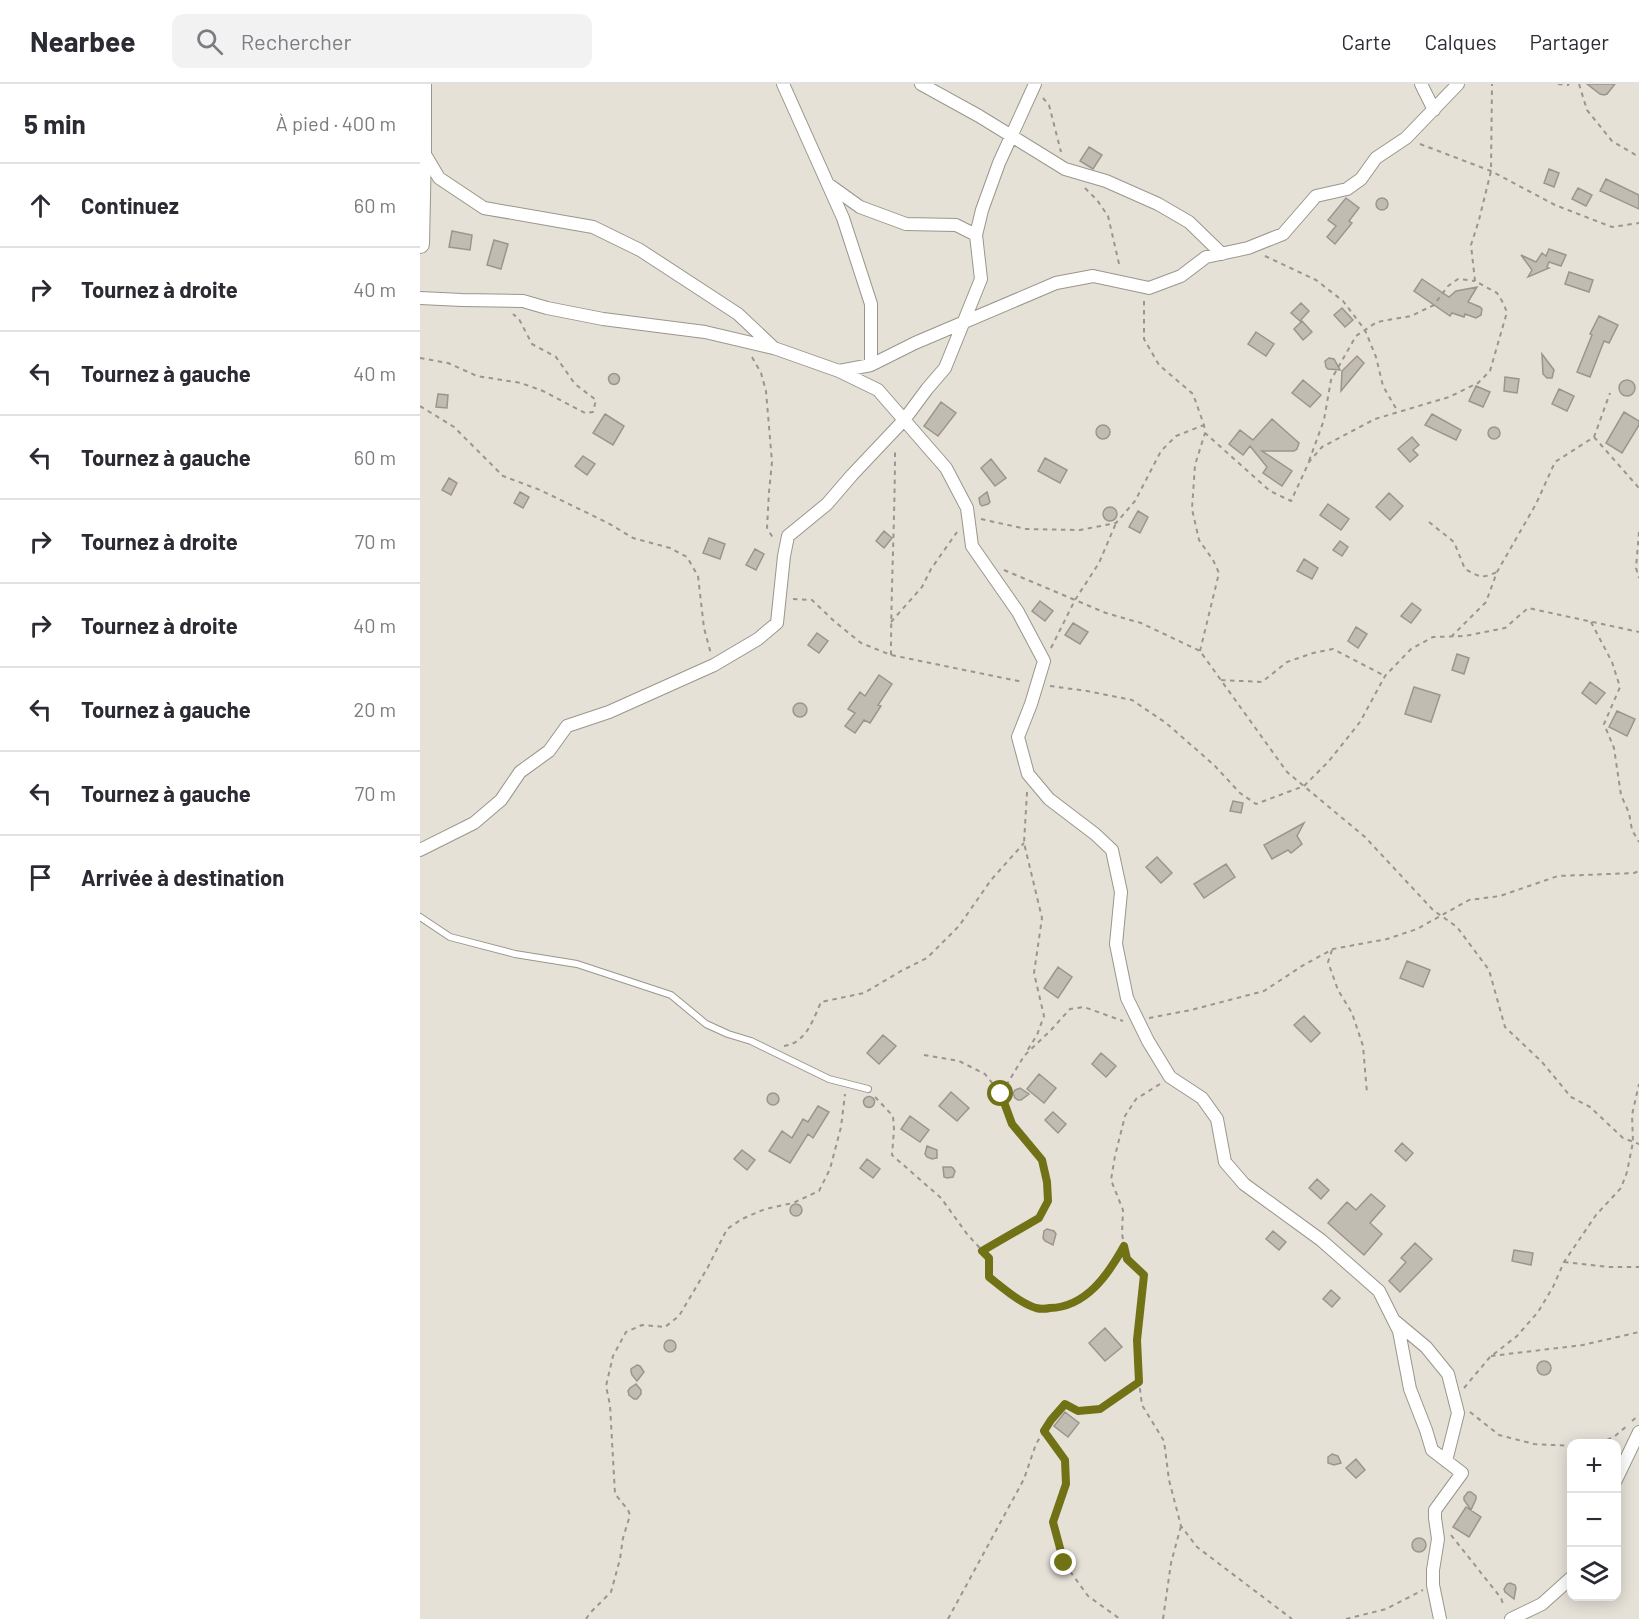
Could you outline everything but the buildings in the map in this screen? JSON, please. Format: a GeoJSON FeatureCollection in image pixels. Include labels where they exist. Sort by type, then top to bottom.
{"type":"FeatureCollection","features":[{"type":"Feature","properties":{"kind":"main road"},"geometry":{"type":"LineString","coordinates":[[420,244],[422,84]]}},
{"type":"Feature","properties":{"kind":"street"},"geometry":{"type":"LineString","coordinates":[[783,84],[843,218],[871,304],[872,365]]}},
{"type":"Feature","properties":{"kind":"street"},"geometry":{"type":"LineString","coordinates":[[921,84],[979,116],[1065,169],[1106,181],[1158,204],[1190,222],[1222,254]]}},
{"type":"Feature","properties":{"kind":"street"},"geometry":{"type":"LineString","coordinates":[[420,850],[474,823],[501,800],[520,771],[549,751],[567,726],[609,712],[714,665],[758,639],[777,623],[788,536],[827,504],[900,424],[945,368],[981,279],[976,235],[982,210],[1011,136],[1035,84]]}},
{"type":"Feature","properties":{"kind":"street"},"geometry":{"type":"LineString","coordinates":[[1421,84],[1434,110]]}},
{"type":"Feature","properties":{"kind":"street"},"geometry":{"type":"LineString","coordinates":[[839,371],[872,365],[1056,283],[1093,276],[1149,288],[1181,276],[1206,257],[1248,248],[1283,234],[1317,196],[1347,189],[1361,179],[1376,158],[1407,138],[1458,84]]}},
{"type":"Feature","properties":{"kind":"street"},"geometry":{"type":"LineString","coordinates":[[422,150],[439,178],[484,208],[593,228],[640,250],[738,314],[774,348]]}},
{"type":"Feature","properties":{"kind":"street"},"geometry":{"type":"LineString","coordinates":[[827,183],[860,207],[906,224],[956,225],[976,235]]}},
{"type":"Feature","properties":{"kind":"street"},"geometry":{"type":"LineString","coordinates":[[420,298],[523,300],[546,308],[603,319],[643,326],[705,332],[774,348],[839,371],[878,390],[900,424],[946,468],[967,508],[972,546],[1018,612],[1044,661],[1018,737],[1028,774],[1049,799],[1112,850],[1121,892],[1116,944],[1127,998],[1148,1041],[1170,1077],[1202,1098],[1217,1119],[1225,1162],[1244,1184],[1321,1240],[1379,1291],[1400,1331],[1410,1389],[1432,1450],[1462,1473],[1435,1510],[1438,1539],[1433,1585],[1440,1619]]}},
{"type":"Feature","properties":{"kind":"street"},"geometry":{"type":"LineString","coordinates":[[1394,1320],[1426,1347],[1448,1374],[1458,1413],[1446,1461]]}},
{"type":"Feature","properties":{"kind":"street"},"geometry":{"type":"LineString","coordinates":[[1621,1471],[1639,1432]]}},
{"type":"Feature","properties":{"kind":"street"},"geometry":{"type":"LineString","coordinates":[[1508,1614],[1542,1604],[1567,1582]]}},
{"type":"Feature","properties":{"kind":"lane"},"geometry":{"type":"LineString","coordinates":[[420,917],[450,937],[514,954],[577,964],[671,995],[706,1024],[752,1041],[829,1079],[868,1089]]}},
{"type":"Feature","properties":{"kind":"path"},"geometry":{"type":"LineString","coordinates":[[1475,281],[1471,245],[1491,171],[1492,84]]}},
{"type":"Feature","properties":{"kind":"path"},"geometry":{"type":"LineString","coordinates":[[1558,84],[1569,84]]}},
{"type":"Feature","properties":{"kind":"path"},"geometry":{"type":"LineString","coordinates":[[1579,84],[1587,110],[1612,141],[1639,157]]}},
{"type":"Feature","properties":{"kind":"path"},"geometry":{"type":"LineString","coordinates":[[1407,138],[1491,171],[1555,205],[1612,227],[1639,223]]}},
{"type":"Feature","properties":{"kind":"path"},"geometry":{"type":"LineString","coordinates":[[1248,248],[1316,280],[1343,301],[1365,330],[1376,357],[1383,386],[1398,412]]}},
{"type":"Feature","properties":{"kind":"path"},"geometry":{"type":"LineString","coordinates":[[1205,434],[1270,491],[1291,501],[1309,462],[1324,420],[1331,380],[1356,336],[1377,322],[1411,316],[1434,305],[1448,286],[1458,279],[1475,281],[1497,293],[1507,312],[1490,371],[1478,383],[1449,397],[1375,419],[1322,447],[1309,462]]}},
{"type":"Feature","properties":{"kind":"path"},"geometry":{"type":"LineString","coordinates":[[1144,287],[1144,339],[1159,365],[1192,394],[1205,434],[1195,465],[1192,509],[1199,540],[1219,573],[1200,651]]}},
{"type":"Feature","properties":{"kind":"path"},"geometry":{"type":"LineString","coordinates":[[420,358],[448,363],[477,376],[521,383],[543,391],[585,413],[593,412],[596,400],[574,384],[556,357],[532,344],[519,319],[499,300]]}},
{"type":"Feature","properties":{"kind":"path"},"geometry":{"type":"LineString","coordinates":[[744,341],[761,373],[766,392],[772,462],[767,528],[784,556]]}},
{"type":"Feature","properties":{"kind":"path"},"geometry":{"type":"LineString","coordinates":[[1451,637],[1486,602],[1497,572],[1536,504],[1555,462],[1594,437],[1610,393]]}},
{"type":"Feature","properties":{"kind":"path"},"geometry":{"type":"LineString","coordinates":[[420,405],[454,428],[503,476],[608,523],[633,538],[670,548],[687,557],[698,576],[704,628],[714,665]]}},
{"type":"Feature","properties":{"kind":"path"},"geometry":{"type":"LineString","coordinates":[[891,655],[900,424]]}},
{"type":"Feature","properties":{"kind":"path"},"geometry":{"type":"LineString","coordinates":[[1044,661],[1075,600],[1099,563],[1116,523],[1135,501],[1161,451],[1176,436],[1203,425]]}},
{"type":"Feature","properties":{"kind":"path"},"geometry":{"type":"LineString","coordinates":[[1594,437],[1639,488]]}},
{"type":"Feature","properties":{"kind":"path"},"geometry":{"type":"LineString","coordinates":[[891,622],[922,587],[931,569],[968,516],[1026,529],[1080,530],[1116,523]]}},
{"type":"Feature","properties":{"kind":"path"},"geometry":{"type":"LineString","coordinates":[[1429,522],[1454,542],[1465,569],[1477,576],[1485,577],[1497,572]]}},
{"type":"Feature","properties":{"kind":"path"},"geometry":{"type":"LineString","coordinates":[[1639,532],[1636,568],[1639,578]]}},
{"type":"Feature","properties":{"kind":"path"},"geometry":{"type":"LineString","coordinates":[[982,561],[1106,613],[1141,623],[1200,651],[1287,772],[1365,837],[1433,910],[1457,927],[1489,970],[1505,1027],[1542,1062],[1571,1097],[1590,1107],[1623,1138],[1639,1144]]}},
{"type":"Feature","properties":{"kind":"path"},"geometry":{"type":"LineString","coordinates":[[781,598],[812,600],[861,643],[891,655],[1132,700],[1166,723],[1214,765],[1240,793],[1256,804],[1304,786],[1329,761],[1360,722],[1385,676],[1411,648],[1433,638],[1466,636],[1505,628],[1528,608],[1639,632]]}},
{"type":"Feature","properties":{"kind":"path"},"geometry":{"type":"LineString","coordinates":[[1591,622],[1612,662],[1620,687],[1604,724],[1614,748],[1621,795],[1629,813],[1632,830],[1639,842]]}},
{"type":"Feature","properties":{"kind":"path"},"geometry":{"type":"LineString","coordinates":[[1221,680],[1262,682],[1287,662],[1333,649],[1385,676]]}},
{"type":"Feature","properties":{"kind":"path"},"geometry":{"type":"LineString","coordinates":[[1001,1094],[1025,1055],[1044,1016],[1034,973],[1042,918],[1024,843],[1028,774]]}},
{"type":"Feature","properties":{"kind":"path"},"geometry":{"type":"LineString","coordinates":[[766,1048],[792,1044],[807,1032],[821,1002],[864,993],[927,958],[959,926],[991,880],[1024,843]]}},
{"type":"Feature","properties":{"kind":"path"},"geometry":{"type":"LineString","coordinates":[[1025,1055],[1070,1009],[1084,1007],[1121,1021],[1191,1010],[1264,991],[1333,949],[1387,939],[1417,929],[1469,900],[1500,896],[1558,876],[1639,872]]}},
{"type":"Feature","properties":{"kind":"path"},"geometry":{"type":"LineString","coordinates":[[1333,949],[1329,962],[1338,990],[1352,1013],[1363,1046],[1367,1093]]}},
{"type":"Feature","properties":{"kind":"path"},"geometry":{"type":"LineString","coordinates":[[924,1055],[959,1061],[985,1074],[1001,1094],[1012,1124],[1042,1160],[1048,1201],[1039,1218],[982,1251]]}},
{"type":"Feature","properties":{"kind":"path"},"geometry":{"type":"LineString","coordinates":[[1170,1077],[1136,1099],[1125,1116],[1111,1180],[1123,1210],[1122,1234],[1127,1259],[1144,1275],[1137,1340],[1142,1405],[1164,1441],[1169,1480],[1181,1526],[1197,1547],[1292,1619]]}},
{"type":"Feature","properties":{"kind":"path"},"geometry":{"type":"LineString","coordinates":[[586,1619],[611,1592],[630,1515],[615,1494],[610,1405],[606,1386],[613,1356],[626,1332],[642,1325],[665,1327],[679,1316],[727,1229],[742,1219],[765,1209],[793,1203],[819,1191],[830,1169],[838,1138],[846,1083]]}},
{"type":"Feature","properties":{"kind":"path"},"geometry":{"type":"LineString","coordinates":[[1567,1446],[1534,1444],[1499,1435],[1454,1399],[1490,1356],[1517,1336],[1538,1312],[1564,1262],[1596,1215],[1621,1188],[1633,1142],[1632,1115],[1639,1084]]}},
{"type":"Feature","properties":{"kind":"path"},"geometry":{"type":"LineString","coordinates":[[868,1089],[893,1116],[892,1155],[941,1198],[967,1234],[989,1258],[989,1277],[1008,1293],[1037,1309],[1060,1308],[1088,1295],[1109,1272],[1124,1246]]}},
{"type":"Feature","properties":{"kind":"path"},"geometry":{"type":"LineString","coordinates":[[1564,1262],[1609,1267],[1639,1267]]}},
{"type":"Feature","properties":{"kind":"path"},"geometry":{"type":"LineString","coordinates":[[1490,1356],[1583,1345],[1639,1332]]}},
{"type":"Feature","properties":{"kind":"path"},"geometry":{"type":"LineString","coordinates":[[948,1619],[1024,1479],[1036,1444],[1051,1420],[1065,1404],[1078,1411],[1100,1409],[1139,1382]]}},
{"type":"Feature","properties":{"kind":"path"},"geometry":{"type":"LineString","coordinates":[[1608,1439],[1615,1436],[1639,1415]]}},
{"type":"Feature","properties":{"kind":"path"},"geometry":{"type":"LineString","coordinates":[[1044,1431],[1065,1460],[1066,1484],[1053,1522],[1064,1563],[1088,1596],[1119,1619]]}},
{"type":"Feature","properties":{"kind":"path"},"geometry":{"type":"LineString","coordinates":[[1435,1518],[1457,1541],[1473,1565],[1501,1598],[1508,1614]]}},
{"type":"Feature","properties":{"kind":"path"},"geometry":{"type":"LineString","coordinates":[[1163,1619],[1171,1563],[1181,1526]]}},
{"type":"Feature","properties":{"kind":"path"},"geometry":{"type":"LineString","coordinates":[[1346,1619],[1386,1609],[1433,1585]]}},
{"type":"Feature","properties":{"kind":"route"},"geometry":{"type":"LineString","coordinates":[[1001,1094],[1012,1124],[1042,1160],[1048,1201],[1039,1218],[982,1251],[989,1258],[989,1277],[1008,1293],[1037,1309],[1060,1308],[1088,1295],[1109,1272],[1124,1246],[1127,1259],[1144,1275],[1137,1340],[1139,1382],[1100,1409],[1078,1411],[1065,1404],[1044,1431],[1065,1460],[1066,1484],[1053,1522],[1064,1563]]}}]}
